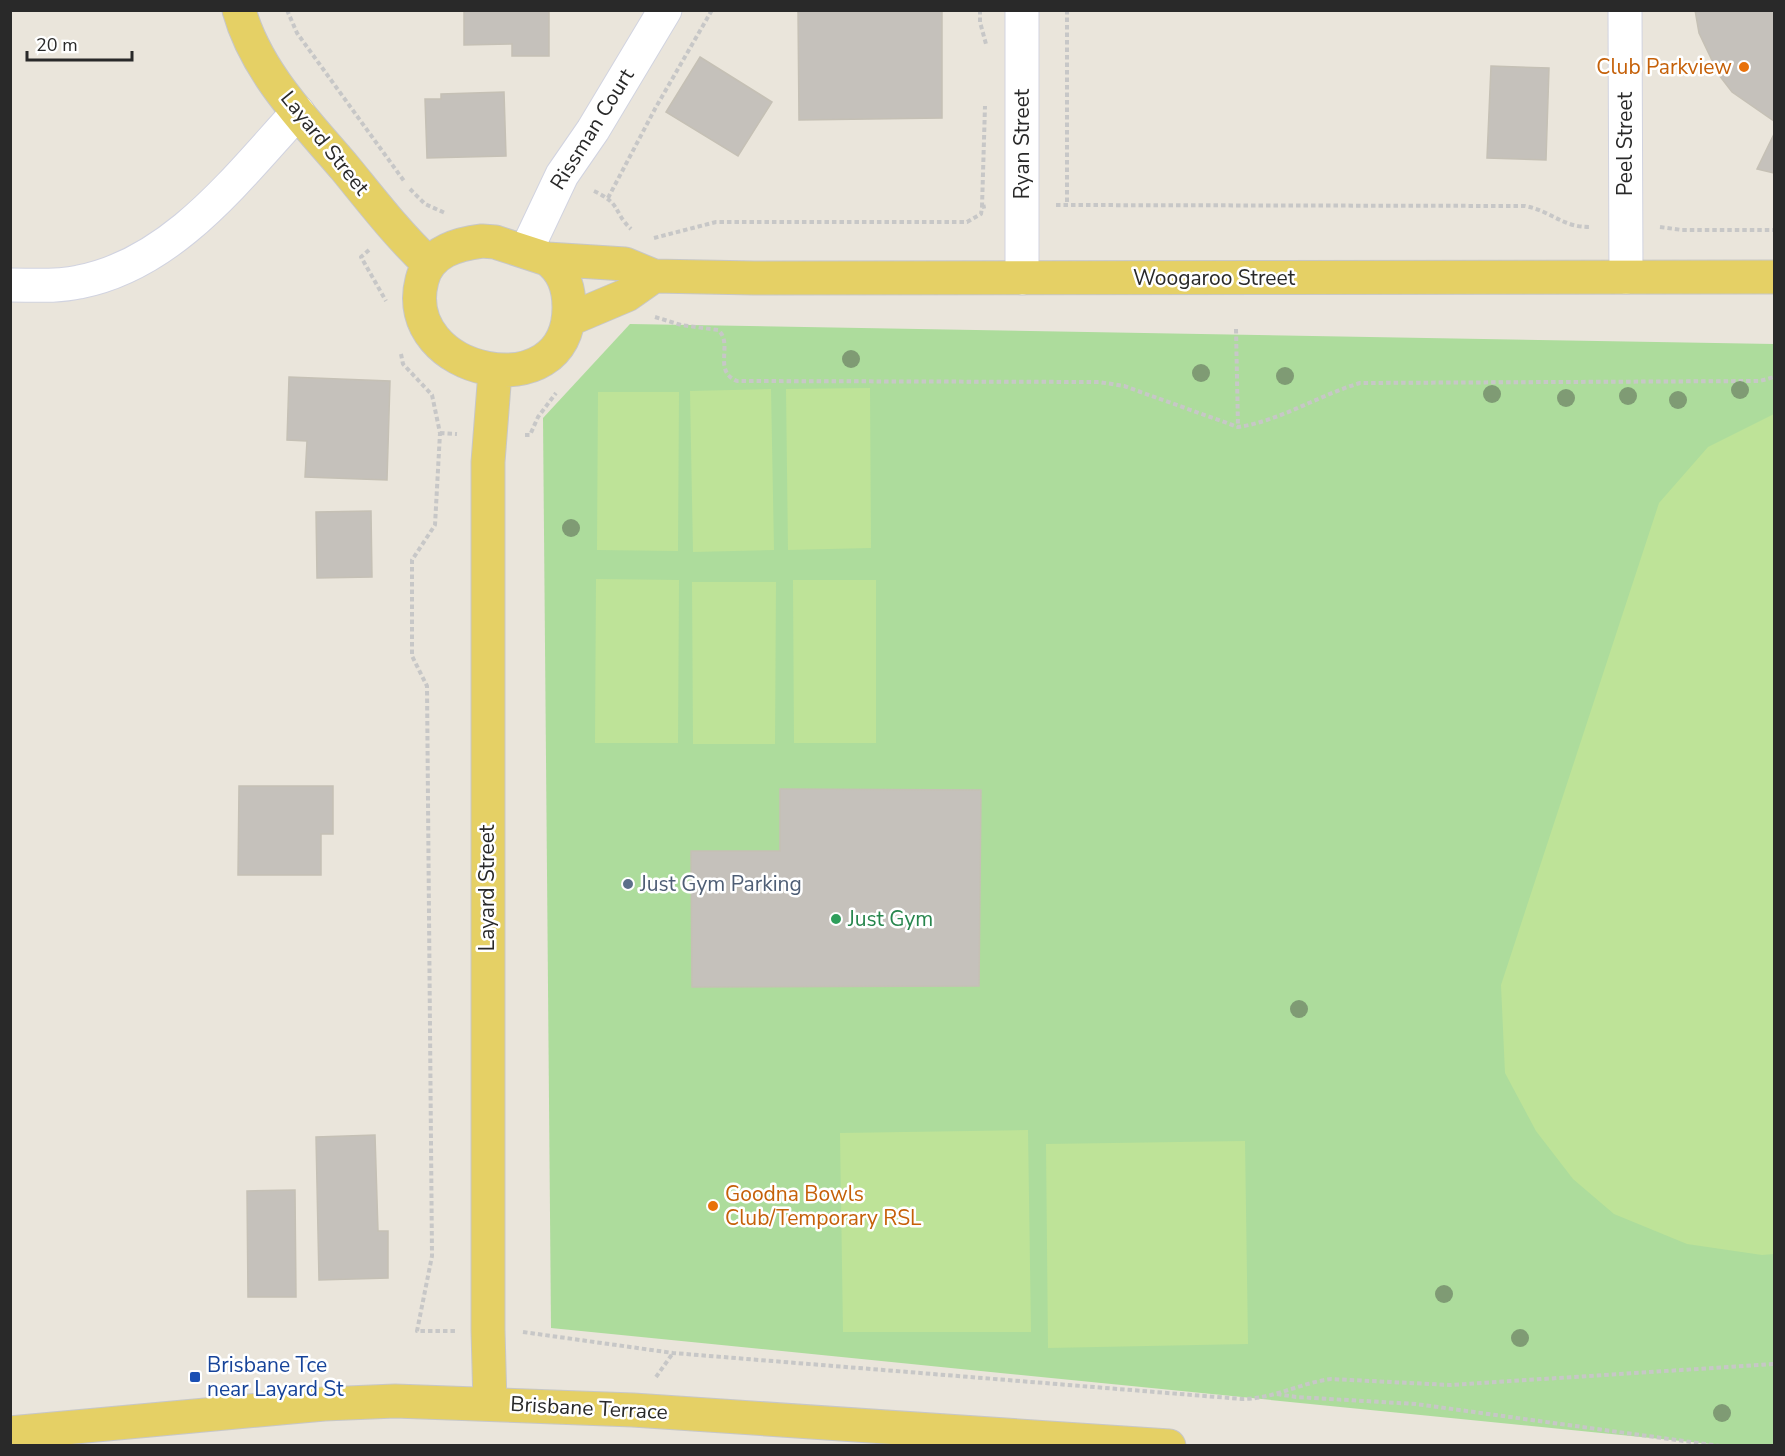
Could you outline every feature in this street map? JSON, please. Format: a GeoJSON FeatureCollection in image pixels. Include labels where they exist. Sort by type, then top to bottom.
{"type":"FeatureCollection","features":[{"type":"Feature","properties":{"kind":"main road","name":"Layard Street"},"geometry":{"type":"LineString","coordinates":[[239,10],[255,54],[298,112],[395,228],[429,264]]}},
{"type":"Feature","properties":{"kind":"main road"},"geometry":{"type":"LineString","coordinates":[[471,242],[495,242],[537,255],[555,264],[564,280],[569,299],[568,320],[561,341],[548,356],[528,368],[495,372],[442,348],[427,332],[419,295],[422,278],[429,264],[449,249],[471,242]]}},
{"type":"Feature","properties":{"kind":"main road","name":"Woogaroo Street"},"geometry":{"type":"LineString","coordinates":[[537,255],[625,264],[654,276],[1774,277]]}},
{"type":"Feature","properties":{"kind":"main road"},"geometry":{"type":"LineString","coordinates":[[568,320],[627,295],[654,276]]}},
{"type":"Feature","properties":{"kind":"main road","name":"Layard Street"},"geometry":{"type":"LineString","coordinates":[[490,1404],[488,1330],[488,462],[495,372]]}},
{"type":"Feature","properties":{"kind":"main road","name":"Brisbane Terrace"},"geometry":{"type":"LineString","coordinates":[[10,1433],[324,1404],[395,1401],[840,1422],[1169,1446]]}},
{"type":"Feature","properties":{"kind":"street","name":"Rissman Court"},"geometry":{"type":"LineString","coordinates":[[537,255],[562,175],[593,130],[665,10]]}},
{"type":"Feature","properties":{"kind":"street","name":"Ryan Street"},"geometry":{"type":"LineString","coordinates":[[1022,10],[1022,278]]}},
{"type":"Feature","properties":{"kind":"street","name":"Peel Street"},"geometry":{"type":"LineString","coordinates":[[1625,10],[1626,277]]}},
{"type":"Feature","properties":{"kind":"street"},"geometry":{"type":"LineString","coordinates":[[10,285],[77,283],[106,275],[145,256],[180,234],[298,112]]}},
{"type":"Feature","properties":{"kind":"path"},"geometry":{"type":"LineString","coordinates":[[287,10],[297,33],[409,188],[425,204],[450,214]]}},
{"type":"Feature","properties":{"kind":"path"},"geometry":{"type":"LineString","coordinates":[[608,198],[656,107],[712,10]]}},
{"type":"Feature","properties":{"kind":"path"},"geometry":{"type":"LineString","coordinates":[[1067,10],[1067,205]]}},
{"type":"Feature","properties":{"kind":"path"},"geometry":{"type":"LineString","coordinates":[[391,309],[361,257],[425,204]]}},
{"type":"Feature","properties":{"kind":"path"},"geometry":{"type":"LineString","coordinates":[[655,317],[654,237],[716,222],[967,222],[981,214],[982,207],[1022,205],[1525,206],[1538,209],[1568,226],[1774,230]]}},
{"type":"Feature","properties":{"kind":"path"},"geometry":{"type":"LineString","coordinates":[[646,318],[655,317],[681,325],[712,328],[722,333],[724,369],[736,381],[1099,382],[1124,386],[1238,427],[1254,424],[1330,392],[1360,383],[1760,381],[1774,377]]}},
{"type":"Feature","properties":{"kind":"path"},"geometry":{"type":"LineString","coordinates":[[1236,329],[1238,427]]}},
{"type":"Feature","properties":{"kind":"path"},"geometry":{"type":"LineString","coordinates":[[399,346],[404,364],[432,395],[440,433],[435,525],[412,560],[412,656],[428,686],[432,1244],[417,1331],[539,1332],[673,1353],[1242,1399],[1277,1394],[1311,1382],[1331,1379],[1450,1385],[1774,1364]]}},
{"type":"Feature","properties":{"kind":"path"},"geometry":{"type":"LineString","coordinates":[[530,435],[538,417],[564,386]]}},
{"type":"Feature","properties":{"kind":"path"},"geometry":{"type":"LineString","coordinates":[[1277,1394],[1296,1398],[1440,1407],[1720,1446]]}},
{"type":"Feature","properties":{"kind":"green space"},"geometry":{"type":"Polygon","coordinates":[[[630,324],[1774,344],[1774,1445],[1721,1445],[551,1328],[543,418],[630,324]]]}},
{"type":"Feature","properties":{"kind":"green space"},"geometry":{"type":"Polygon","coordinates":[[[870,388],[871,548],[788,550],[786,389],[870,388]]]}},
{"type":"Feature","properties":{"kind":"green space"},"geometry":{"type":"Polygon","coordinates":[[[771,389],[774,550],[693,552],[690,391],[771,389]]]}},
{"type":"Feature","properties":{"kind":"green space"},"geometry":{"type":"Polygon","coordinates":[[[598,392],[679,392],[678,551],[597,550],[598,392]]]}},
{"type":"Feature","properties":{"kind":"green space"},"geometry":{"type":"Polygon","coordinates":[[[1774,414],[1774,1254],[1762,1255],[1687,1244],[1614,1214],[1573,1179],[1536,1131],[1505,1073],[1501,985],[1659,503],[1708,447],[1774,414]]]}},
{"type":"Feature","properties":{"kind":"green space"},"geometry":{"type":"Polygon","coordinates":[[[596,579],[679,580],[678,743],[595,743],[596,579]]]}},
{"type":"Feature","properties":{"kind":"green space"},"geometry":{"type":"Polygon","coordinates":[[[793,580],[876,580],[876,743],[794,743],[793,580]]]}},
{"type":"Feature","properties":{"kind":"green space"},"geometry":{"type":"Polygon","coordinates":[[[692,582],[776,582],[775,744],[693,744],[692,582]]]}},
{"type":"Feature","properties":{"kind":"green space"},"geometry":{"type":"Polygon","coordinates":[[[1028,1130],[1031,1332],[843,1332],[840,1133],[1028,1130]]]}},
{"type":"Feature","properties":{"kind":"green space"},"geometry":{"type":"Polygon","coordinates":[[[1245,1141],[1248,1344],[1048,1348],[1046,1144],[1245,1141]]]}},
{"type":"Feature","properties":{"kind":"building"},"geometry":{"type":"Polygon","coordinates":[[[464,10],[549,10],[549,56],[512,56],[512,44],[464,45],[464,10]]]}},
{"type":"Feature","properties":{"kind":"building"},"geometry":{"type":"Polygon","coordinates":[[[798,10],[942,10],[942,118],[799,120],[798,10]]]}},
{"type":"Feature","properties":{"kind":"building","name":"Club Parkview"},"geometry":{"type":"Polygon","coordinates":[[[1695,10],[1774,10],[1774,121],[1732,92],[1719,75],[1699,33],[1695,10]]]}},
{"type":"Feature","properties":{"kind":"building"},"geometry":{"type":"Polygon","coordinates":[[[700,57],[772,102],[738,156],[666,112],[700,57]]]}},
{"type":"Feature","properties":{"kind":"building"},"geometry":{"type":"Polygon","coordinates":[[[1491,66],[1549,68],[1546,160],[1487,158],[1491,66]]]}},
{"type":"Feature","properties":{"kind":"building"},"geometry":{"type":"Polygon","coordinates":[[[504,92],[506,156],[427,158],[425,99],[441,99],[441,94],[504,92]]]}},
{"type":"Feature","properties":{"kind":"building"},"geometry":{"type":"Polygon","coordinates":[[[1774,134],[1774,173],[1757,169],[1774,134]]]}},
{"type":"Feature","properties":{"kind":"building"},"geometry":{"type":"Polygon","coordinates":[[[289,377],[390,381],[387,480],[305,477],[307,441],[287,440],[289,377]]]}},
{"type":"Feature","properties":{"kind":"building"},"geometry":{"type":"Polygon","coordinates":[[[371,511],[372,577],[317,578],[316,512],[371,511]]]}},
{"type":"Feature","properties":{"kind":"building"},"geometry":{"type":"Polygon","coordinates":[[[239,786],[333,786],[333,834],[321,834],[321,875],[238,875],[239,786]]]}},
{"type":"Feature","properties":{"kind":"building","name":"Just Gym"},"geometry":{"type":"Polygon","coordinates":[[[780,789],[981,790],[979,986],[692,987],[691,851],[780,851],[780,789]]]}},
{"type":"Feature","properties":{"kind":"building"},"geometry":{"type":"Polygon","coordinates":[[[375,1135],[378,1231],[388,1231],[388,1278],[319,1280],[316,1137],[375,1135]]]}},
{"type":"Feature","properties":{"kind":"building"},"geometry":{"type":"Polygon","coordinates":[[[295,1190],[296,1297],[248,1297],[247,1191],[295,1190]]]}},
{"type":"Feature","properties":{"kind":"place","name":"Club Parkview"},"geometry":{"type":"Point","coordinates":[1744,67]}},
{"type":"Feature","properties":{"kind":"place","name":"Just Gym Parking"},"geometry":{"type":"Point","coordinates":[628,884]}},
{"type":"Feature","properties":{"kind":"place","name":"Just Gym"},"geometry":{"type":"Point","coordinates":[836,919]}},
{"type":"Feature","properties":{"kind":"place","name":"Goodna Bowls Club/Temporary RSL"},"geometry":{"type":"Point","coordinates":[713,1206]}},
{"type":"Feature","properties":{"kind":"place","name":"Brisbane Tce near Layard St"},"geometry":{"type":"Point","coordinates":[195,1377]}}]}
